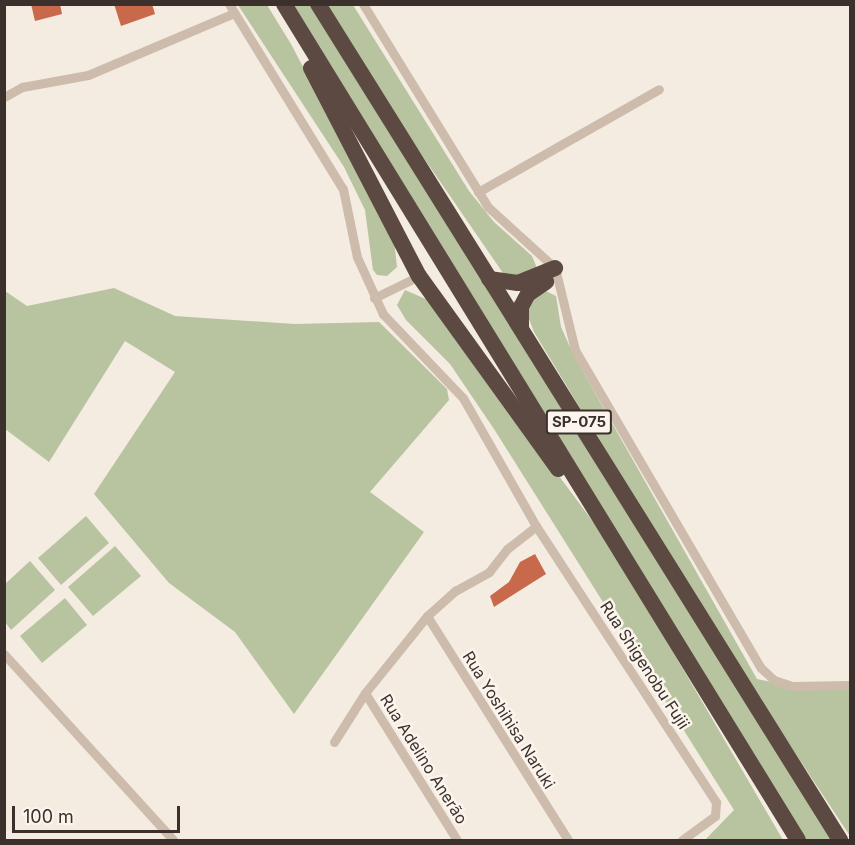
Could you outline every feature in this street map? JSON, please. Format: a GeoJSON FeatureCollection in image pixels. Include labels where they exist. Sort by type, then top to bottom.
{"type":"FeatureCollection","features":[{"type":"Feature","properties":{"kind":"highway","name":"SP-075"},"geometry":{"type":"LineString","coordinates":[[318,4],[840,840]]}},
{"type":"Feature","properties":{"kind":"highway","name":"SP-075"},"geometry":{"type":"LineString","coordinates":[[286,8],[798,840]]}},
{"type":"Feature","properties":{"kind":"highway"},"geometry":{"type":"LineString","coordinates":[[286,8],[314,74],[418,276],[514,413],[607,533]]}},
{"type":"Feature","properties":{"kind":"highway"},"geometry":{"type":"LineString","coordinates":[[489,279],[504,284],[518,283],[556,271]]}},
{"type":"Feature","properties":{"kind":"highway"},"geometry":{"type":"LineString","coordinates":[[521,326],[521,307],[528,294],[556,271]]}},
{"type":"Feature","properties":{"kind":"street"},"geometry":{"type":"LineString","coordinates":[[363,4],[478,192],[502,222],[556,271],[566,324],[576,350],[761,668],[774,680],[793,686],[850,685]]}},
{"type":"Feature","properties":{"kind":"street"},"geometry":{"type":"LineString","coordinates":[[4,97],[22,87],[88,75],[232,9],[343,189],[357,257],[374,298],[387,319],[463,398],[536,525],[507,549],[489,572],[455,591],[427,616],[365,693],[334,742]]}},
{"type":"Feature","properties":{"kind":"street"},"geometry":{"type":"LineString","coordinates":[[478,192],[659,89]]}},
{"type":"Feature","properties":{"kind":"street"},"geometry":{"type":"LineString","coordinates":[[374,298],[418,276]]}},
{"type":"Feature","properties":{"kind":"street","name":"Rua Shigenobu Fujii"},"geometry":{"type":"LineString","coordinates":[[536,525],[716,802],[715,816],[709,823],[682,840]]}},
{"type":"Feature","properties":{"kind":"street","name":"Rua Yoshihisa Naruki"},"geometry":{"type":"LineString","coordinates":[[427,616],[568,840]]}},
{"type":"Feature","properties":{"kind":"street"},"geometry":{"type":"LineString","coordinates":[[4,654],[173,840]]}},
{"type":"Feature","properties":{"kind":"street","name":"Rua Adelino Anerão"},"geometry":{"type":"LineString","coordinates":[[365,693],[457,840]]}},
{"type":"Feature","properties":{"kind":"green space"},"geometry":{"type":"Polygon","coordinates":[[[238,5],[267,5],[291,44],[394,240],[397,267],[387,276],[377,275],[373,270],[365,210],[344,167],[238,5]]]}},
{"type":"Feature","properties":{"kind":"green space"},"geometry":{"type":"Polygon","coordinates":[[[291,5],[310,5],[832,840],[806,840],[291,5]]]}},
{"type":"Feature","properties":{"kind":"green space"},"geometry":{"type":"Polygon","coordinates":[[[327,5],[353,5],[469,191],[494,222],[532,256],[537,268],[517,277],[503,273],[386,103],[327,5]]]}},
{"type":"Feature","properties":{"kind":"green space"},"geometry":{"type":"Polygon","coordinates":[[[114,288],[175,316],[295,324],[379,322],[447,389],[449,400],[370,492],[424,532],[294,714],[235,632],[169,583],[94,494],[175,372],[125,341],[49,462],[5,429],[5,291],[27,306],[114,288]]]}},
{"type":"Feature","properties":{"kind":"green space"},"geometry":{"type":"Polygon","coordinates":[[[405,290],[428,300],[611,546],[783,840],[705,840],[734,810],[494,429],[450,364],[406,320],[397,305],[405,290]]]}},
{"type":"Feature","properties":{"kind":"green space"},"geometry":{"type":"Polygon","coordinates":[[[544,290],[556,296],[561,327],[574,356],[757,679],[780,684],[850,688],[850,836],[719,638],[534,332],[527,314],[533,294],[544,290]]]}},
{"type":"Feature","properties":{"kind":"green space"},"geometry":{"type":"Polygon","coordinates":[[[86,516],[109,543],[61,585],[38,558],[86,516]]]}},
{"type":"Feature","properties":{"kind":"green space"},"geometry":{"type":"Polygon","coordinates":[[[115,546],[141,576],[93,616],[68,587],[115,546]]]}},
{"type":"Feature","properties":{"kind":"green space"},"geometry":{"type":"Polygon","coordinates":[[[30,561],[55,590],[11,630],[5,622],[5,584],[30,561]]]}},
{"type":"Feature","properties":{"kind":"green space"},"geometry":{"type":"Polygon","coordinates":[[[65,598],[87,625],[42,663],[20,636],[65,598]]]}},
{"type":"Feature","properties":{"kind":"building"},"geometry":{"type":"Polygon","coordinates":[[[31,4],[60,4],[62,14],[35,21],[31,4]]]}},
{"type":"Feature","properties":{"kind":"building"},"geometry":{"type":"Polygon","coordinates":[[[114,4],[152,4],[155,14],[121,26],[114,4]]]}},
{"type":"Feature","properties":{"kind":"building"},"geometry":{"type":"Polygon","coordinates":[[[535,554],[546,574],[494,607],[490,596],[509,582],[520,562],[535,554]]]}}]}
